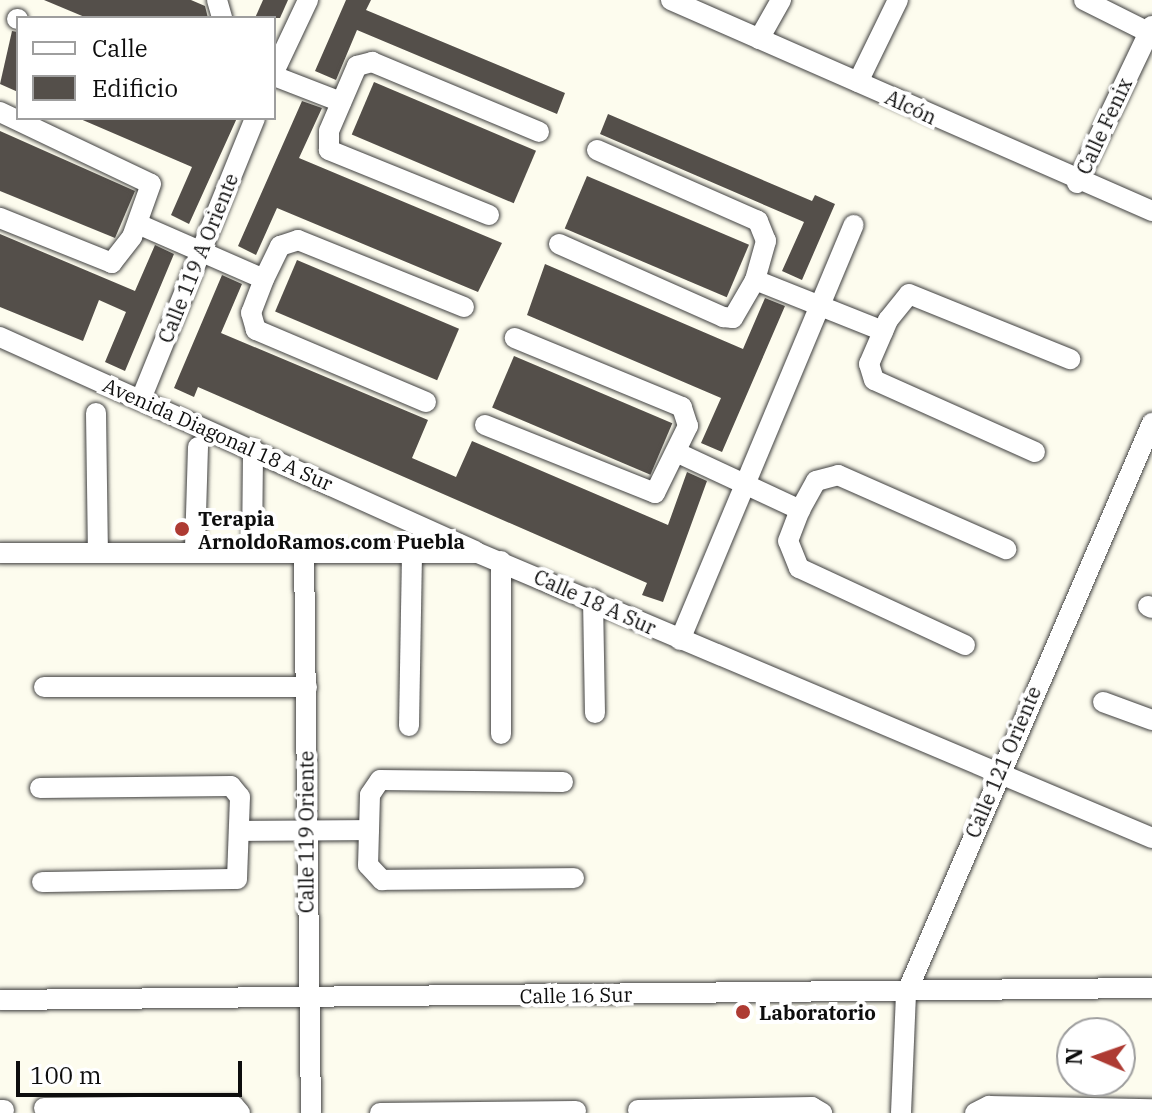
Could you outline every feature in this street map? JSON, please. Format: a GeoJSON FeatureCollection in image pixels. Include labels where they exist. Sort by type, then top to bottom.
{"type":"FeatureCollection","features":[{"type":"Feature","properties":{"kind":"street"},"geometry":{"type":"LineString","coordinates":[[276,70],[308,0]]}},
{"type":"Feature","properties":{"kind":"street","name":"Alcón"},"geometry":{"type":"LineString","coordinates":[[671,0],[1077,183],[1152,211]]}},
{"type":"Feature","properties":{"kind":"street"},"geometry":{"type":"LineString","coordinates":[[759,39],[781,0]]}},
{"type":"Feature","properties":{"kind":"street"},"geometry":{"type":"LineString","coordinates":[[858,82],[898,0]]}},
{"type":"Feature","properties":{"kind":"street"},"geometry":{"type":"LineString","coordinates":[[1084,0],[1151,31]]}},
{"type":"Feature","properties":{"kind":"street","name":"Calle Fenix"},"geometry":{"type":"LineString","coordinates":[[1077,183],[1151,31]]}},
{"type":"Feature","properties":{"kind":"street"},"geometry":{"type":"LineString","coordinates":[[489,215],[336,155],[326,140],[357,66],[372,62],[539,132]]}},
{"type":"Feature","properties":{"kind":"street"},"geometry":{"type":"LineString","coordinates":[[276,75],[341,102]]}},
{"type":"Feature","properties":{"kind":"street"},"geometry":{"type":"LineString","coordinates":[[0,218],[112,263],[138,224],[148,178],[18,120]]}},
{"type":"Feature","properties":{"kind":"street","name":"Calle 119 A Oriente"},"geometry":{"type":"LineString","coordinates":[[141,399],[254,120]]}},
{"type":"Feature","properties":{"kind":"street"},"geometry":{"type":"LineString","coordinates":[[559,244],[723,317],[733,318],[755,280],[766,241],[758,221],[597,150]]}},
{"type":"Feature","properties":{"kind":"street"},"geometry":{"type":"LineString","coordinates":[[138,224],[264,279]]}},
{"type":"Feature","properties":{"kind":"street"},"geometry":{"type":"LineString","coordinates":[[680,640],[743,482],[854,225]]}},
{"type":"Feature","properties":{"kind":"street"},"geometry":{"type":"LineString","coordinates":[[426,402],[256,330],[251,313],[264,279],[280,246],[298,240],[464,307]]}},
{"type":"Feature","properties":{"kind":"street"},"geometry":{"type":"LineString","coordinates":[[755,280],[819,302],[883,331]]}},
{"type":"Feature","properties":{"kind":"street"},"geometry":{"type":"LineString","coordinates":[[1035,452],[874,380],[869,364],[883,331],[909,294],[1070,359]]}},
{"type":"Feature","properties":{"kind":"street","name":"Avenida Diagonal 18 A Sur"},"geometry":{"type":"LineString","coordinates":[[0,337],[478,553]]}},
{"type":"Feature","properties":{"kind":"street"},"geometry":{"type":"LineString","coordinates":[[485,425],[655,493],[678,453],[688,426],[682,407],[515,338]]}},
{"type":"Feature","properties":{"kind":"street"},"geometry":{"type":"LineString","coordinates":[[96,413],[98,548]]}},
{"type":"Feature","properties":{"kind":"street","name":"Calle 121 Oriente"},"geometry":{"type":"LineString","coordinates":[[901,1113],[906,994],[996,775],[1152,423]]}},
{"type":"Feature","properties":{"kind":"street"},"geometry":{"type":"LineString","coordinates":[[195,548],[198,447]]}},
{"type":"Feature","properties":{"kind":"street"},"geometry":{"type":"LineString","coordinates":[[252,550],[253,449]]}},
{"type":"Feature","properties":{"kind":"street"},"geometry":{"type":"LineString","coordinates":[[678,453],[800,510]]}},
{"type":"Feature","properties":{"kind":"street"},"geometry":{"type":"LineString","coordinates":[[965,645],[799,568],[788,541],[800,510],[816,481],[838,475],[1006,549]]}},
{"type":"Feature","properties":{"kind":"street","name":"Calle 18 A Sur"},"geometry":{"type":"LineString","coordinates":[[0,553],[98,548],[478,553],[593,599],[680,640],[996,775],[1152,838]]}},
{"type":"Feature","properties":{"kind":"street"},"geometry":{"type":"LineString","coordinates":[[409,726],[412,550]]}},
{"type":"Feature","properties":{"kind":"street","name":"Calle 119 Oriente"},"geometry":{"type":"LineString","coordinates":[[304,551],[307,687],[304,830],[311,1113]]}},
{"type":"Feature","properties":{"kind":"street"},"geometry":{"type":"LineString","coordinates":[[501,561],[501,734]]}},
{"type":"Feature","properties":{"kind":"street"},"geometry":{"type":"LineString","coordinates":[[593,599],[595,713]]}},
{"type":"Feature","properties":{"kind":"street"},"geometry":{"type":"LineString","coordinates":[[44,687],[307,687]]}},
{"type":"Feature","properties":{"kind":"street"},"geometry":{"type":"LineString","coordinates":[[1103,702],[1152,720]]}},
{"type":"Feature","properties":{"kind":"street"},"geometry":{"type":"LineString","coordinates":[[563,782],[380,780],[370,795],[368,865],[382,880],[574,878]]}},
{"type":"Feature","properties":{"kind":"street"},"geometry":{"type":"LineString","coordinates":[[40,788],[231,786],[240,797],[237,879],[42,882]]}},
{"type":"Feature","properties":{"kind":"street"},"geometry":{"type":"LineString","coordinates":[[240,831],[369,830]]}},
{"type":"Feature","properties":{"kind":"street","name":"Calle 16 Sur"},"geometry":{"type":"LineString","coordinates":[[0,1000],[906,994],[1152,988]]}},
{"type":"Feature","properties":{"kind":"street"},"geometry":{"type":"LineString","coordinates":[[44,1108],[234,1106],[240,1113]]}},
{"type":"Feature","properties":{"kind":"street"},"geometry":{"type":"LineString","coordinates":[[975,1113],[989,1106],[1152,1109]]}},
{"type":"Feature","properties":{"kind":"street"},"geometry":{"type":"LineString","coordinates":[[638,1110],[812,1107],[822,1113]]}},
{"type":"Feature","properties":{"kind":"street"},"geometry":{"type":"LineString","coordinates":[[380,1113],[576,1111]]}},
{"type":"Feature","properties":{"kind":"building"},"geometry":{"type":"Polygon","coordinates":[[[44,0],[191,0],[205,6],[208,16],[82,16],[44,0]]]}},
{"type":"Feature","properties":{"kind":"building"},"geometry":{"type":"Polygon","coordinates":[[[263,0],[288,0],[280,18],[256,16],[263,0]]]}},
{"type":"Feature","properties":{"kind":"building"},"geometry":{"type":"Polygon","coordinates":[[[346,0],[371,0],[366,10],[565,93],[557,114],[357,30],[336,80],[315,71],[346,0]]]}},
{"type":"Feature","properties":{"kind":"building"},"geometry":{"type":"Polygon","coordinates":[[[12,31],[16,32],[16,91],[0,84],[12,31]]]}},
{"type":"Feature","properties":{"kind":"building"},"geometry":{"type":"Polygon","coordinates":[[[374,82],[536,151],[514,203],[352,134],[374,82]]]}},
{"type":"Feature","properties":{"kind":"building"},"geometry":{"type":"Polygon","coordinates":[[[302,101],[322,108],[299,158],[502,243],[478,292],[277,208],[256,255],[238,246],[302,101]]]}},
{"type":"Feature","properties":{"kind":"building"},"geometry":{"type":"Polygon","coordinates":[[[608,114],[812,201],[815,195],[835,204],[802,280],[782,271],[804,222],[600,134],[608,114]]]}},
{"type":"Feature","properties":{"kind":"building"},"geometry":{"type":"Polygon","coordinates":[[[83,120],[236,120],[189,224],[171,215],[192,167],[83,120]]]}},
{"type":"Feature","properties":{"kind":"building"},"geometry":{"type":"Polygon","coordinates":[[[0,131],[135,191],[115,238],[0,191],[0,131]]]}},
{"type":"Feature","properties":{"kind":"building"},"geometry":{"type":"Polygon","coordinates":[[[587,176],[749,245],[727,297],[565,228],[587,176]]]}},
{"type":"Feature","properties":{"kind":"building"},"geometry":{"type":"Polygon","coordinates":[[[0,234],[135,291],[155,245],[174,254],[125,371],[105,362],[126,312],[99,300],[83,341],[0,307],[0,234]]]}},
{"type":"Feature","properties":{"kind":"building"},"geometry":{"type":"Polygon","coordinates":[[[297,260],[459,329],[437,380],[275,312],[297,260]]]}},
{"type":"Feature","properties":{"kind":"building"},"geometry":{"type":"Polygon","coordinates":[[[545,264],[743,349],[765,298],[785,306],[722,452],[701,443],[721,398],[527,315],[545,264]]]}},
{"type":"Feature","properties":{"kind":"building"},"geometry":{"type":"Polygon","coordinates":[[[222,275],[242,284],[221,333],[428,420],[412,458],[456,477],[472,441],[668,525],[687,472],[707,481],[663,602],[642,595],[647,583],[198,387],[194,397],[174,388],[222,275]]]}},
{"type":"Feature","properties":{"kind":"building"},"geometry":{"type":"Polygon","coordinates":[[[514,356],[672,423],[650,475],[492,408],[514,356]]]}},
{"type":"Feature","properties":{"kind":"place","name":"Terapia ArnoldoRamos.com Puebla"},"geometry":{"type":"Point","coordinates":[182,529]}},
{"type":"Feature","properties":{"kind":"place","name":"Laboratorio"},"geometry":{"type":"Point","coordinates":[743,1012]}}]}
